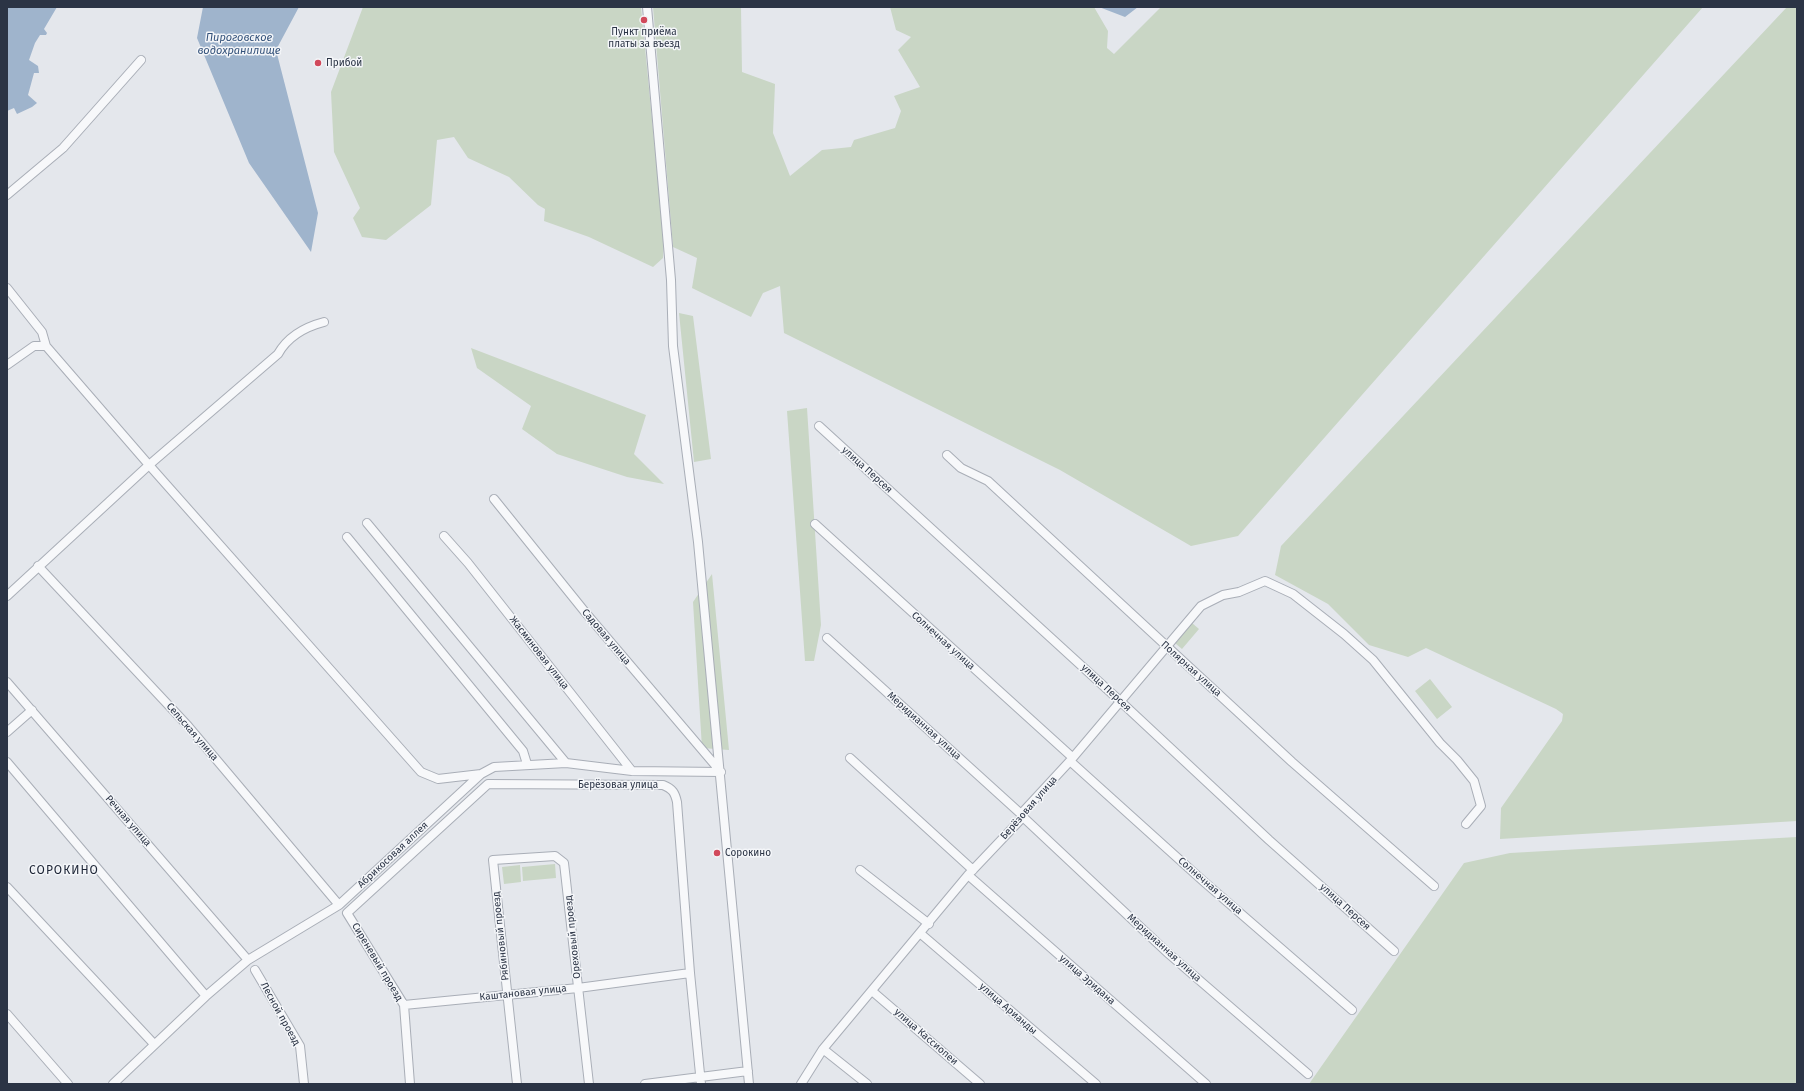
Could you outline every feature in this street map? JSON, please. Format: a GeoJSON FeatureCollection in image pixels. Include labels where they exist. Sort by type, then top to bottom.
{"type":"FeatureCollection","features":[{"type":"Feature","properties":{"kind":"street"},"geometry":{"type":"LineString","coordinates":[[647,7],[671,280],[673,346],[698,542],[750,1084]]}},
{"type":"Feature","properties":{"kind":"street"},"geometry":{"type":"LineString","coordinates":[[7,195],[63,148],[141,60]]}},
{"type":"Feature","properties":{"kind":"street"},"geometry":{"type":"LineString","coordinates":[[7,288],[42,332],[46,346],[420,772],[438,779],[481,774]]}},
{"type":"Feature","properties":{"kind":"street"},"geometry":{"type":"LineString","coordinates":[[7,596],[149,465],[278,354],[282,347],[302,330],[324,322]]}},
{"type":"Feature","properties":{"kind":"street"},"geometry":{"type":"LineString","coordinates":[[7,365],[34,346],[46,346]]}},
{"type":"Feature","properties":{"kind":"street","name":"улица Персея"},"geometry":{"type":"LineString","coordinates":[[819,426],[1120,701],[1269,840],[1394,951]]}},
{"type":"Feature","properties":{"kind":"street","name":"Полярная улица"},"geometry":{"type":"LineString","coordinates":[[947,455],[961,468],[988,481],[1292,762],[1434,886]]}},
{"type":"Feature","properties":{"kind":"street","name":"Садовая улица"},"geometry":{"type":"LineString","coordinates":[[494,499],[585,612],[721,772]]}},
{"type":"Feature","properties":{"kind":"street"},"geometry":{"type":"LineString","coordinates":[[367,523],[566,763]]}},
{"type":"Feature","properties":{"kind":"street","name":"Солнечная улица"},"geometry":{"type":"LineString","coordinates":[[815,524],[1202,880],[1352,1010]]}},
{"type":"Feature","properties":{"kind":"street","name":"Жасминовая улица"},"geometry":{"type":"LineString","coordinates":[[444,536],[468,563],[632,771]]}},
{"type":"Feature","properties":{"kind":"street"},"geometry":{"type":"LineString","coordinates":[[347,537],[523,751],[527,764]]}},
{"type":"Feature","properties":{"kind":"street","name":"Сельская улица"},"geometry":{"type":"LineString","coordinates":[[38,566],[188,726],[339,905]]}},
{"type":"Feature","properties":{"kind":"street","name":"Берёзовая улица"},"geometry":{"type":"LineString","coordinates":[[801,1084],[823,1049],[921,934],[971,872],[1022,816],[1201,606],[1223,595],[1239,592],[1265,581],[1293,594],[1344,634],[1373,660],[1440,743],[1457,760],[1474,781],[1481,806],[1466,824]]}},
{"type":"Feature","properties":{"kind":"street","name":"Меридианная улица"},"geometry":{"type":"LineString","coordinates":[[826,638],[1022,816],[1169,954],[1308,1074]]}},
{"type":"Feature","properties":{"kind":"street","name":"Речная улица"},"geometry":{"type":"LineString","coordinates":[[7,682],[248,960]]}},
{"type":"Feature","properties":{"kind":"street"},"geometry":{"type":"LineString","coordinates":[[7,732],[32,710]]}},
{"type":"Feature","properties":{"kind":"street","name":"улица Эридана"},"geometry":{"type":"LineString","coordinates":[[850,758],[971,872],[1206,1084]]}},
{"type":"Feature","properties":{"kind":"street"},"geometry":{"type":"LineString","coordinates":[[7,762],[206,996]]}},
{"type":"Feature","properties":{"kind":"street","name":"Абрикосовая аллея"},"geometry":{"type":"LineString","coordinates":[[113,1084],[206,996],[248,960],[339,905],[481,774],[494,767],[566,763],[632,771],[721,772]]}},
{"type":"Feature","properties":{"kind":"street","name":"Берёзовая улица"},"geometry":{"type":"LineString","coordinates":[[347,913],[488,784],[663,785],[670,788],[675,793],[677,802],[690,973],[701,1080]]}},
{"type":"Feature","properties":{"kind":"street","name":"Ореховый проезд"},"geometry":{"type":"LineString","coordinates":[[493,860],[555,856],[564,863],[589,1084]]}},
{"type":"Feature","properties":{"kind":"street","name":"Рябиновый проезд"},"geometry":{"type":"LineString","coordinates":[[493,860],[517,1084]]}},
{"type":"Feature","properties":{"kind":"street"},"geometry":{"type":"LineString","coordinates":[[860,870],[929,924]]}},
{"type":"Feature","properties":{"kind":"street"},"geometry":{"type":"LineString","coordinates":[[7,887],[154,1044]]}},
{"type":"Feature","properties":{"kind":"street","name":"Сиреневый проезд"},"geometry":{"type":"LineString","coordinates":[[347,913],[404,1005],[410,1084]]}},
{"type":"Feature","properties":{"kind":"street","name":"улица Арианды"},"geometry":{"type":"LineString","coordinates":[[921,934],[1096,1084]]}},
{"type":"Feature","properties":{"kind":"street","name":"Лесной проезд"},"geometry":{"type":"LineString","coordinates":[[255,970],[300,1046],[304,1084]]}},
{"type":"Feature","properties":{"kind":"street","name":"Каштановая улица"},"geometry":{"type":"LineString","coordinates":[[404,1005],[578,988],[690,973]]}},
{"type":"Feature","properties":{"kind":"street","name":"улица Кассиопеи"},"geometry":{"type":"LineString","coordinates":[[872,991],[980,1084]]}},
{"type":"Feature","properties":{"kind":"street"},"geometry":{"type":"LineString","coordinates":[[7,1014],[68,1084]]}},
{"type":"Feature","properties":{"kind":"street"},"geometry":{"type":"LineString","coordinates":[[823,1049],[867,1084]]}},
{"type":"Feature","properties":{"kind":"street"},"geometry":{"type":"LineString","coordinates":[[645,1084],[701,1080],[748,1071]]}},
{"type":"Feature","properties":{"kind":"green space"},"geometry":{"type":"Polygon","coordinates":[[[363,7],[641,7],[664,241],[663,258],[653,267],[589,237],[544,221],[545,209],[538,205],[509,177],[468,158],[454,137],[437,140],[431,205],[386,240],[362,237],[353,218],[360,208],[334,152],[331,92],[363,7]]]}},
{"type":"Feature","properties":{"kind":"green space"},"geometry":{"type":"Polygon","coordinates":[[[653,7],[741,7],[742,72],[775,84],[773,133],[790,176],[822,150],[851,147],[854,140],[895,128],[901,111],[894,96],[920,87],[898,50],[911,37],[896,30],[890,7],[1094,7],[1108,31],[1107,48],[1114,54],[1161,7],[1703,7],[1238,536],[1191,546],[1060,470],[784,333],[780,286],[763,293],[751,317],[692,288],[697,258],[673,247],[653,7]]]}},
{"type":"Feature","properties":{"kind":"green space"},"geometry":{"type":"Polygon","coordinates":[[[1787,7],[1797,7],[1797,821],[1500,839],[1501,808],[1562,721],[1563,714],[1556,709],[1426,648],[1408,657],[1369,645],[1328,604],[1275,575],[1281,546],[1787,7]]]}},
{"type":"Feature","properties":{"kind":"green space"},"geometry":{"type":"Polygon","coordinates":[[[679,313],[693,316],[711,459],[694,462],[679,313]]]}},
{"type":"Feature","properties":{"kind":"green space"},"geometry":{"type":"Polygon","coordinates":[[[471,348],[646,415],[634,454],[664,484],[627,477],[557,454],[522,429],[531,406],[477,368],[471,348]]]}},
{"type":"Feature","properties":{"kind":"green space"},"geometry":{"type":"Polygon","coordinates":[[[807,408],[821,625],[814,661],[805,661],[787,411],[807,408]]]}},
{"type":"Feature","properties":{"kind":"green space"},"geometry":{"type":"Polygon","coordinates":[[[712,574],[729,750],[702,748],[693,602],[712,574]]]}},
{"type":"Feature","properties":{"kind":"green space"},"geometry":{"type":"Polygon","coordinates":[[[1192,623],[1199,629],[1182,649],[1175,643],[1192,623]]]}},
{"type":"Feature","properties":{"kind":"green space"},"geometry":{"type":"Polygon","coordinates":[[[1430,679],[1452,707],[1437,719],[1415,691],[1430,679]]]}},
{"type":"Feature","properties":{"kind":"green space"},"geometry":{"type":"Polygon","coordinates":[[[1797,837],[1797,1084],[1309,1084],[1464,863],[1510,853],[1797,837]]]}},
{"type":"Feature","properties":{"kind":"green space"},"geometry":{"type":"Polygon","coordinates":[[[555,864],[556,878],[523,881],[522,867],[555,864]]]}},
{"type":"Feature","properties":{"kind":"green space"},"geometry":{"type":"Polygon","coordinates":[[[520,865],[521,882],[504,884],[502,867],[520,865]]]}},
{"type":"Feature","properties":{"kind":"water"},"geometry":{"type":"Polygon","coordinates":[[[7,7],[57,7],[44,29],[47,33],[46,35],[40,35],[35,43],[29,60],[38,66],[39,73],[34,73],[28,95],[37,103],[17,114],[14,108],[7,111],[7,7]]]}},
{"type":"Feature","properties":{"kind":"water","name":"Пироговское водохранилище"},"geometry":{"type":"Polygon","coordinates":[[[203,7],[299,7],[276,50],[318,213],[311,252],[249,163],[197,38],[203,7]]]}},
{"type":"Feature","properties":{"kind":"water"},"geometry":{"type":"Polygon","coordinates":[[[1099,7],[1138,7],[1125,17],[1099,7]]]}},
{"type":"Feature","properties":{"kind":"place","name":"Пункт приёма платы за въезд"},"geometry":{"type":"Point","coordinates":[644,20]}},
{"type":"Feature","properties":{"kind":"place","name":"Прибой"},"geometry":{"type":"Point","coordinates":[318,63]}},
{"type":"Feature","properties":{"kind":"place","name":"Сорокино"},"geometry":{"type":"Point","coordinates":[717,853]}},
{"type":"Feature","properties":{"kind":"district","name":"СОРОКИНО"},"geometry":{"type":"Point","coordinates":[64,871]}}]}
